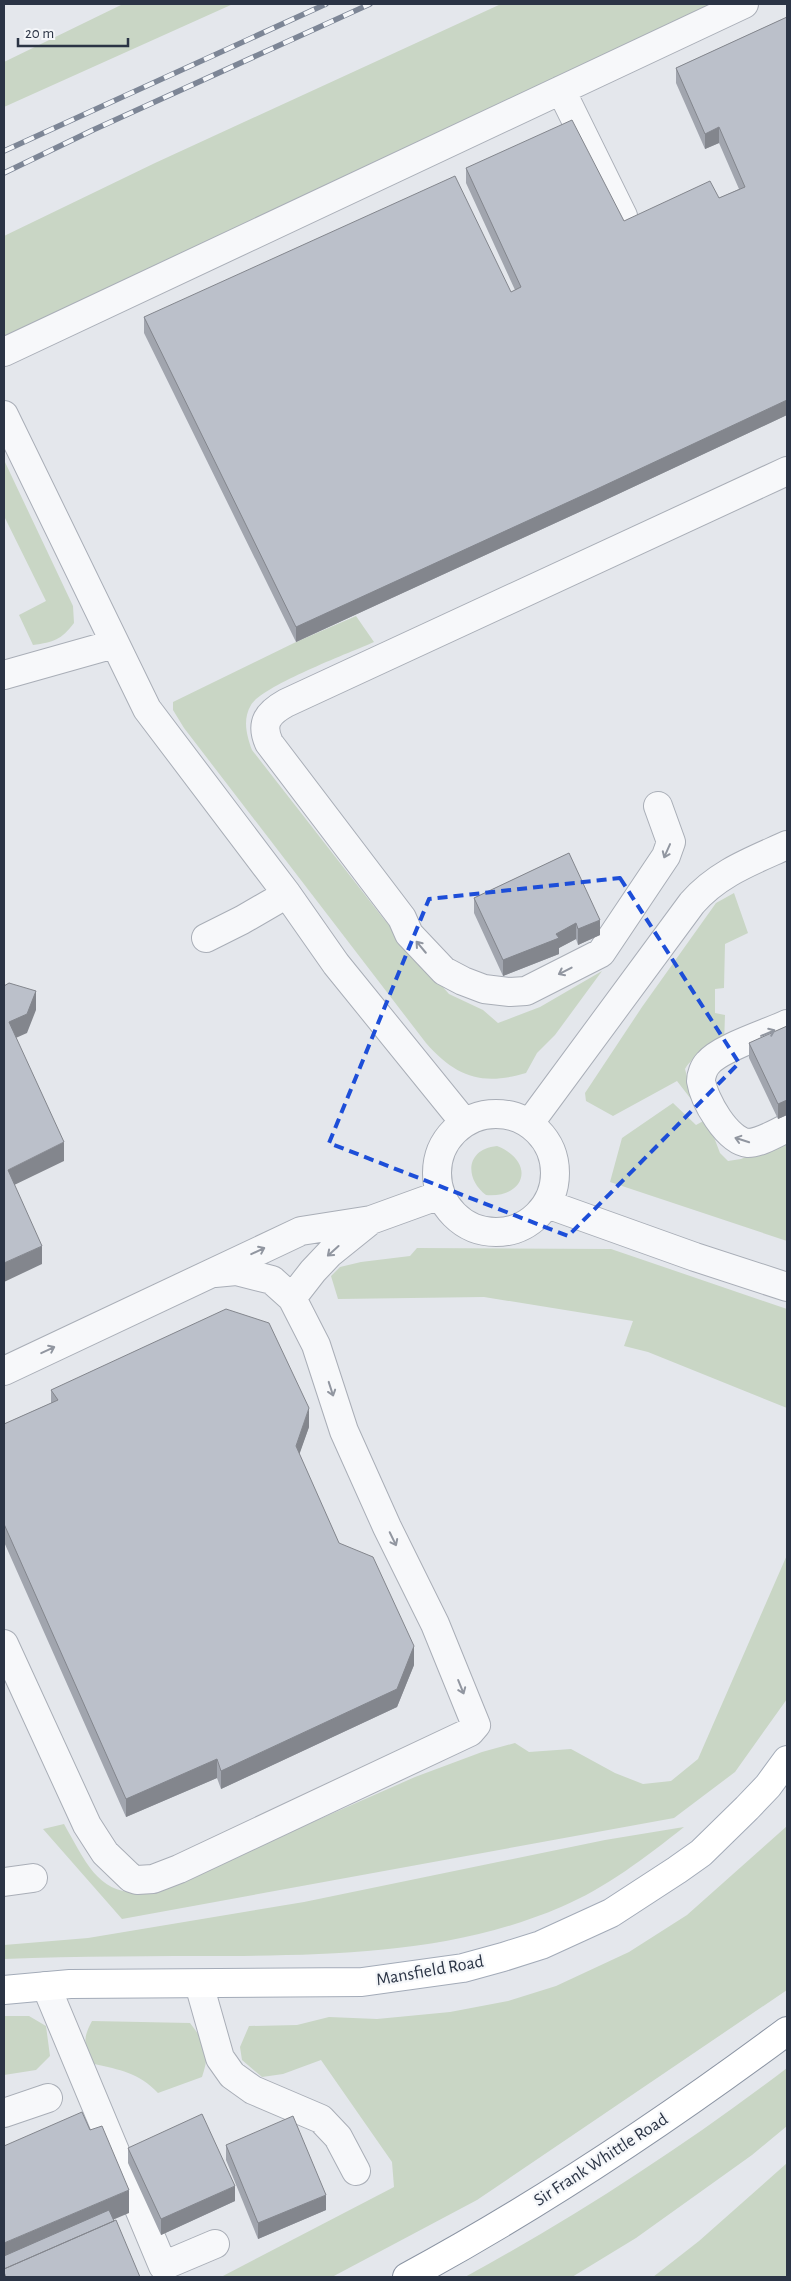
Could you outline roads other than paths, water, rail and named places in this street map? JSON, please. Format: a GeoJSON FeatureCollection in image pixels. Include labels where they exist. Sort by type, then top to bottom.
{"type":"FeatureCollection","features":[{"type":"Feature","properties":{"kind":"main road","name":"Mansfield Road"},"geometry":{"type":"LineString","coordinates":[[4,1990],[70,1984],[362,1982],[463,1968],[542,1945],[619,1908],[701,1853],[768,1786],[787,1760]]}},
{"type":"Feature","properties":{"kind":"main road","name":"Sir Frank Whittle Road"},"geometry":{"type":"LineString","coordinates":[[408,2277],[518,2214],[627,2144],[787,2032]]}},
{"type":"Feature","properties":{"kind":"street"},"geometry":{"type":"LineString","coordinates":[[4,352],[744,4]]}},
{"type":"Feature","properties":{"kind":"street"},"geometry":{"type":"LineString","coordinates":[[561,90],[622,216]]}},
{"type":"Feature","properties":{"kind":"street"},"geometry":{"type":"LineString","coordinates":[[4,415],[147,709],[287,894],[336,964],[464,1122]]}},
{"type":"Feature","properties":{"kind":"street"},"geometry":{"type":"LineString","coordinates":[[658,806],[671,842],[666,856],[601,953],[526,991],[510,992],[484,989],[444,971],[409,934],[402,918],[269,743],[264,732],[266,723],[275,709],[787,471]]}},
{"type":"Feature","properties":{"kind":"street"},"geometry":{"type":"LineString","coordinates":[[4,675],[114,644]]}},
{"type":"Feature","properties":{"kind":"street"},"geometry":{"type":"LineString","coordinates":[[530,1124],[686,911],[706,887],[734,870],[787,846]]}},
{"type":"Feature","properties":{"kind":"street"},"geometry":{"type":"LineString","coordinates":[[206,938],[287,894]]}},
{"type":"Feature","properties":{"kind":"street"},"geometry":{"type":"LineString","coordinates":[[787,1024],[719,1054],[708,1062],[703,1071],[702,1081],[723,1128],[739,1141],[749,1143],[787,1128]]}},
{"type":"Feature","properties":{"kind":"street"},"geometry":{"type":"LineString","coordinates":[[504,1114],[530,1124],[543,1137],[551,1152],[556,1170],[554,1188],[547,1204],[535,1219],[518,1229],[500,1233],[481,1232],[463,1224],[449,1211],[440,1195],[436,1174],[439,1154],[449,1136],[464,1122],[477,1117],[504,1114]]}},
{"type":"Feature","properties":{"kind":"street"},"geometry":{"type":"LineString","coordinates":[[4,1371],[301,1231],[371,1220],[440,1195]]}},
{"type":"Feature","properties":{"kind":"street"},"geometry":{"type":"LineString","coordinates":[[547,1204],[686,1254],[787,1287]]}},
{"type":"Feature","properties":{"kind":"street"},"geometry":{"type":"LineString","coordinates":[[292,1298],[330,1253],[371,1220]]}},
{"type":"Feature","properties":{"kind":"street"},"geometry":{"type":"LineString","coordinates":[[4,1644],[87,1825],[105,1853],[131,1878],[137,1880],[153,1879],[179,1868],[470,1732],[476,1725],[435,1624],[387,1527],[344,1431],[316,1345],[292,1298],[272,1280],[236,1271],[211,1274]]}},
{"type":"Feature","properties":{"kind":"street"},"geometry":{"type":"LineString","coordinates":[[4,1882],[33,1878]]}},
{"type":"Feature","properties":{"kind":"street"},"geometry":{"type":"LineString","coordinates":[[200,1984],[220,2058],[232,2075],[253,2090],[321,2119],[338,2137],[356,2170]]}},
{"type":"Feature","properties":{"kind":"street"},"geometry":{"type":"LineString","coordinates":[[46,1986],[163,2266],[215,2244]]}},
{"type":"Feature","properties":{"kind":"street"},"geometry":{"type":"LineString","coordinates":[[4,2113],[48,2098]]}},
{"type":"Feature","properties":{"kind":"railway"},"geometry":{"type":"LineString","coordinates":[[4,151],[326,4]]}},
{"type":"Feature","properties":{"kind":"railway"},"geometry":{"type":"LineString","coordinates":[[4,173],[93,130],[370,4]]}}]}
